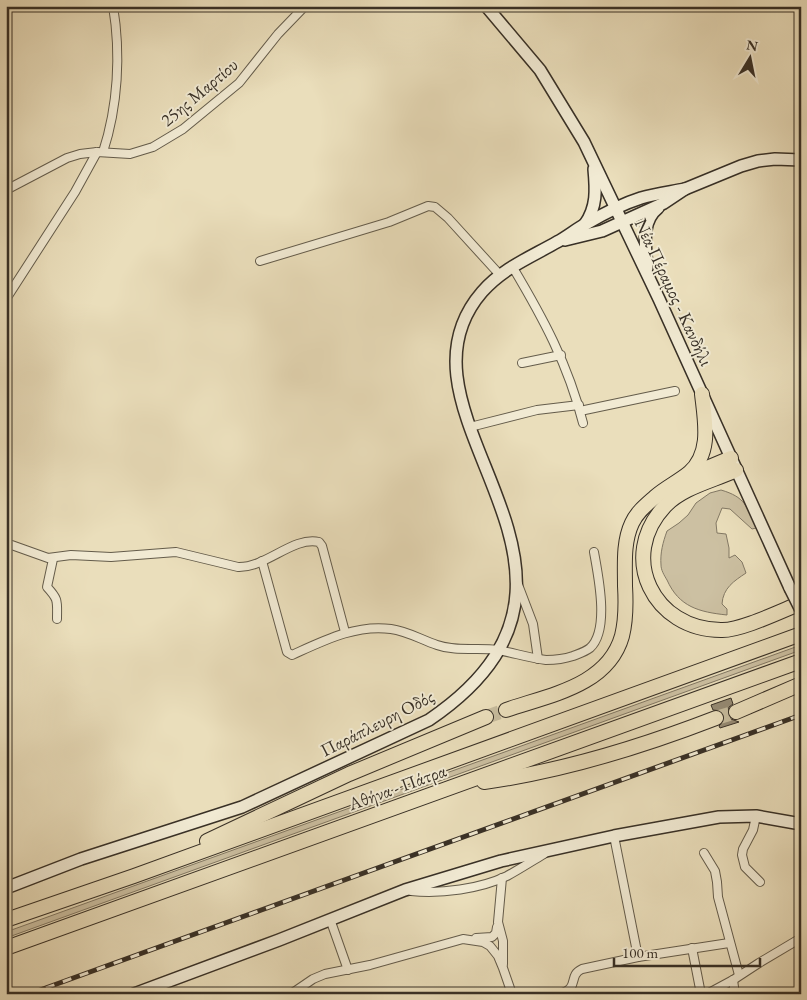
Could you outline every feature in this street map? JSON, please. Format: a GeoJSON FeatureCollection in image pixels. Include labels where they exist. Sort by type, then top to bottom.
{"type":"FeatureCollection","features":[{"type":"Feature","properties":{"kind":"highway"},"geometry":{"type":"LineString","coordinates":[[506,710],[574,686],[597,674],[608,663],[619,644],[624,625],[625,550],[632,523],[648,503],[682,478],[696,465],[702,454],[706,430],[702,394]]}},
{"type":"Feature","properties":{"kind":"highway"},"geometry":{"type":"LineString","coordinates":[[682,478],[734,464]]}},
{"type":"Feature","properties":{"kind":"highway"},"geometry":{"type":"LineString","coordinates":[[734,464],[667,504],[658,514],[649,532],[643,554],[645,576],[649,587],[670,614],[689,624],[714,630],[730,630],[801,603]]}},
{"type":"Feature","properties":{"kind":"highway","name":"Αθήνα - Πάτρα"},"geometry":{"type":"LineString","coordinates":[[6,920],[134,876],[801,634]]}},
{"type":"Feature","properties":{"kind":"highway","name":"Αθήνα - Πάτρα"},"geometry":{"type":"LineString","coordinates":[[6,948],[801,661]]}},
{"type":"Feature","properties":{"kind":"highway"},"geometry":{"type":"LineString","coordinates":[[736,712],[801,684]]}},
{"type":"Feature","properties":{"kind":"highway"},"geometry":{"type":"LineString","coordinates":[[134,876],[349,774],[486,717]]}},
{"type":"Feature","properties":{"kind":"highway"},"geometry":{"type":"LineString","coordinates":[[458,785],[511,778],[621,752],[655,742],[716,718]]}},
{"type":"Feature","properties":{"kind":"street"},"geometry":{"type":"LineString","coordinates":[[6,299],[100,152],[111,128],[116,85],[116,40],[113,6]]}},
{"type":"Feature","properties":{"kind":"street","name":"25ης Μαρτίου"},"geometry":{"type":"LineString","coordinates":[[6,190],[67,158],[80,154],[100,152],[130,154],[142,151],[153,147],[183,129],[239,83],[278,34],[305,6]]}},
{"type":"Feature","properties":{"kind":"street","name":"Νέα Πέραμος - Κανδήλι"},"geometry":{"type":"LineString","coordinates":[[486,6],[540,70],[577,129],[648,275],[801,610]]}},
{"type":"Feature","properties":{"kind":"street","name":"Παράπλευρη Οδός"},"geometry":{"type":"LineString","coordinates":[[559,242],[602,231],[664,204],[685,190],[741,166],[774,159],[801,160]]}},
{"type":"Feature","properties":{"kind":"street"},"geometry":{"type":"LineString","coordinates":[[585,224],[594,207],[596,188],[594,162]]}},
{"type":"Feature","properties":{"kind":"street","name":"Παράπλευρη Οδός"},"geometry":{"type":"LineString","coordinates":[[6,888],[81,859],[242,807],[429,720],[461,696],[482,675],[498,650],[511,619],[517,582],[514,553],[506,518],[470,427],[456,379],[458,341],[467,316],[482,292],[512,266],[559,242],[585,224],[616,209],[642,198],[685,190]]}},
{"type":"Feature","properties":{"kind":"street"},"geometry":{"type":"LineString","coordinates":[[648,275],[645,245],[647,226],[654,211],[664,204]]}},
{"type":"Feature","properties":{"kind":"street"},"geometry":{"type":"LineString","coordinates":[[260,261],[389,222],[428,206],[435,207],[448,218],[500,275]]}},
{"type":"Feature","properties":{"kind":"street"},"geometry":{"type":"LineString","coordinates":[[512,266],[540,312],[561,355],[583,423]]}},
{"type":"Feature","properties":{"kind":"street"},"geometry":{"type":"LineString","coordinates":[[522,363],[561,355]]}},
{"type":"Feature","properties":{"kind":"street"},"geometry":{"type":"LineString","coordinates":[[470,427],[537,410],[579,408],[674,391]]}},
{"type":"Feature","properties":{"kind":"street"},"geometry":{"type":"LineString","coordinates":[[6,542],[43,557],[53,559],[70,555],[111,558],[176,552],[238,567],[256,565],[301,543],[319,542],[322,546],[345,632]]}},
{"type":"Feature","properties":{"kind":"street"},"geometry":{"type":"LineString","coordinates":[[262,562],[287,652],[292,654],[345,632],[391,629],[438,646],[498,650],[548,660],[566,658],[589,648],[596,640],[599,628],[600,591],[594,552]]}},
{"type":"Feature","properties":{"kind":"street"},"geometry":{"type":"LineString","coordinates":[[53,559],[47,588],[55,595],[57,600],[57,618]]}},
{"type":"Feature","properties":{"kind":"street"},"geometry":{"type":"LineString","coordinates":[[517,582],[533,624],[538,659]]}},
{"type":"Feature","properties":{"kind":"street"},"geometry":{"type":"LineString","coordinates":[[134,994],[405,890],[479,867],[555,848],[719,817],[756,816],[801,824]]}},
{"type":"Feature","properties":{"kind":"street"},"geometry":{"type":"LineString","coordinates":[[756,816],[753,830],[743,849],[742,855],[745,866],[760,882]]}},
{"type":"Feature","properties":{"kind":"street"},"geometry":{"type":"LineString","coordinates":[[614,836],[638,957]]}},
{"type":"Feature","properties":{"kind":"street"},"geometry":{"type":"LineString","coordinates":[[405,890],[435,893],[502,878],[555,848]]}},
{"type":"Feature","properties":{"kind":"street"},"geometry":{"type":"LineString","coordinates":[[704,853],[715,871],[718,897],[736,978],[736,994]]}},
{"type":"Feature","properties":{"kind":"street"},"geometry":{"type":"LineString","coordinates":[[291,994],[319,976],[463,939],[492,937],[496,933],[498,922],[502,878]]}},
{"type":"Feature","properties":{"kind":"street"},"geometry":{"type":"LineString","coordinates":[[330,919],[348,970]]}},
{"type":"Feature","properties":{"kind":"street"},"geometry":{"type":"LineString","coordinates":[[498,922],[503,941],[503,968]]}},
{"type":"Feature","properties":{"kind":"street"},"geometry":{"type":"LineString","coordinates":[[707,994],[801,938]]}},
{"type":"Feature","properties":{"kind":"street"},"geometry":{"type":"LineString","coordinates":[[463,939],[483,942],[490,946],[498,956],[512,994]]}},
{"type":"Feature","properties":{"kind":"street"},"geometry":{"type":"LineString","coordinates":[[559,994],[571,988],[577,971],[582,968],[729,943]]}},
{"type":"Feature","properties":{"kind":"street"},"geometry":{"type":"LineString","coordinates":[[692,948],[701,994]]}},
{"type":"Feature","properties":{"kind":"shaded area"},"geometry":{"type":"Polygon","coordinates":[[[721,490],[735,496],[744,503],[756,528],[752,529],[730,509],[722,508],[716,523],[717,533],[726,534],[729,558],[735,555],[742,562],[746,573],[733,582],[724,594],[722,604],[727,609],[727,615],[699,610],[684,602],[672,589],[661,565],[662,548],[667,531],[688,515],[696,503],[710,493],[721,490]]]}},
{"type":"Feature","properties":{"kind":"shaded area"},"geometry":{"type":"Polygon","coordinates":[[[801,645],[801,650],[6,938],[6,932],[801,645]]]}},
{"type":"Feature","properties":{"kind":"building"},"geometry":{"type":"Polygon","coordinates":[[[731,698],[733,704],[729,707],[728,715],[731,719],[739,722],[720,728],[719,726],[724,720],[724,715],[721,711],[713,710],[711,705],[731,698]]]}},
{"type":"Feature","properties":{"kind":"tunnel"},"geometry":{"type":"LineString","coordinates":[[486,717],[506,710]]}},
{"type":"Feature","properties":{"kind":"tunnel"},"geometry":{"type":"LineString","coordinates":[[716,718],[736,712]]}},
{"type":"Feature","properties":{"kind":"railway"},"geometry":{"type":"LineString","coordinates":[[29,994],[801,715]]}}]}
